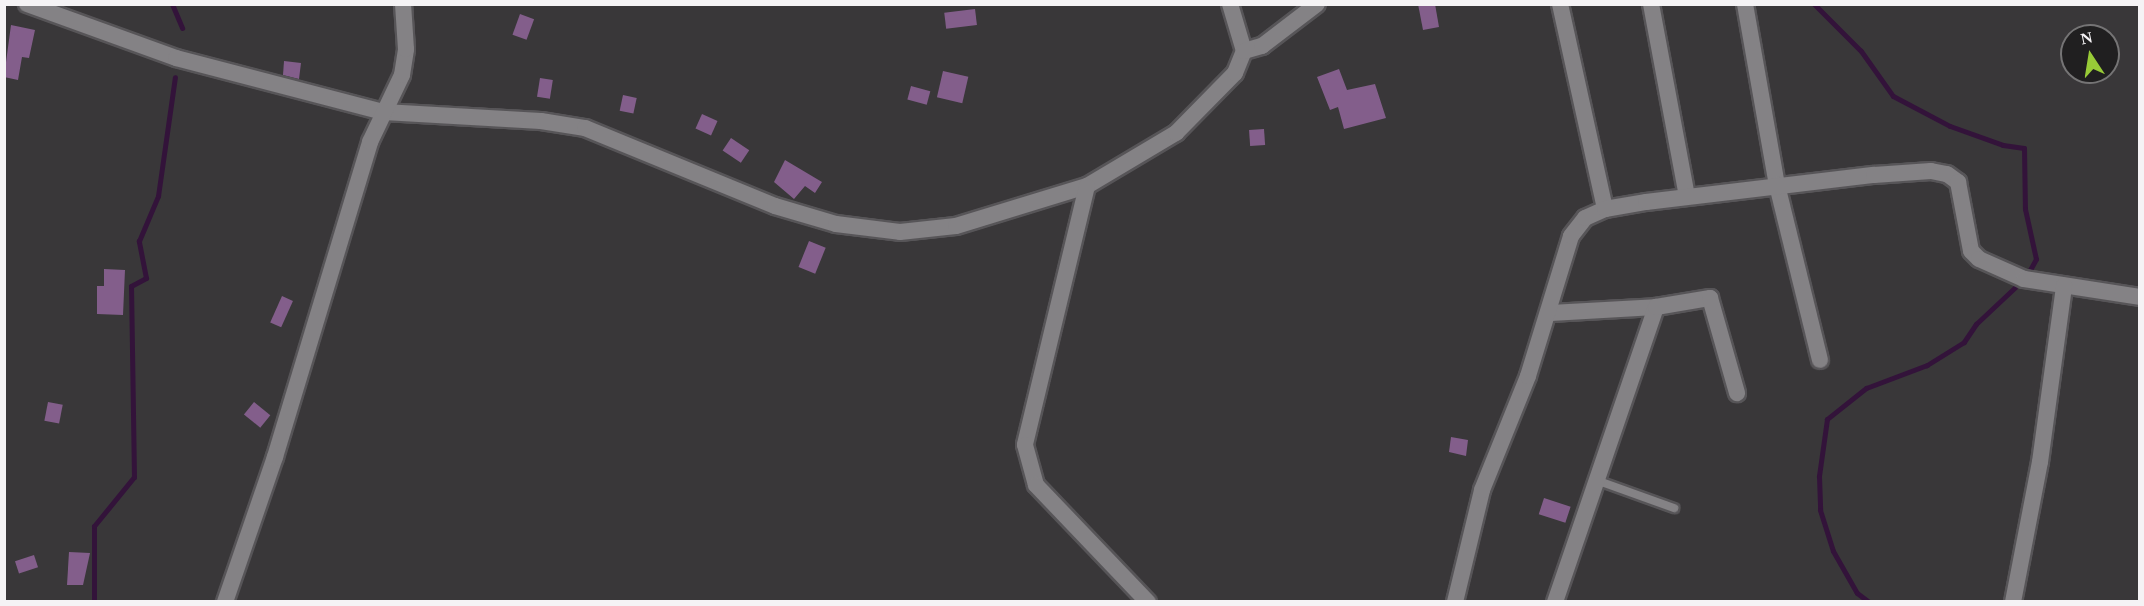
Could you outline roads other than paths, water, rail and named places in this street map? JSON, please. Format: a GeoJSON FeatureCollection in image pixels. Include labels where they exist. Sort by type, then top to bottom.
{"type":"FeatureCollection","features":[{"type":"Feature","properties":{"kind":"street"},"geometry":{"type":"LineString","coordinates":[[27,4],[176,58],[384,112],[541,121],[585,128],[775,206],[837,224],[900,232],[956,226],[1087,186],[1176,133],[1235,73],[1244,51],[1230,4]]}},
{"type":"Feature","properties":{"kind":"street"},"geometry":{"type":"LineString","coordinates":[[225,602],[275,458],[370,142],[402,75],[406,49],[403,4]]}},
{"type":"Feature","properties":{"kind":"street"},"geometry":{"type":"LineString","coordinates":[[1244,51],[1262,46],[1317,4]]}},
{"type":"Feature","properties":{"kind":"street"},"geometry":{"type":"LineString","coordinates":[[1560,4],[1605,209]]}},
{"type":"Feature","properties":{"kind":"street"},"geometry":{"type":"LineString","coordinates":[[1651,4],[1687,197]]}},
{"type":"Feature","properties":{"kind":"street"},"geometry":{"type":"LineString","coordinates":[[1745,4],[1778,185],[1820,360]]}},
{"type":"Feature","properties":{"kind":"street"},"geometry":{"type":"LineString","coordinates":[[1455,602],[1482,490],[1550,313],[1571,236],[1585,219],[1605,209],[1874,174],[1947,174],[1958,182],[1971,251],[1979,259],[2024,279],[2139,297]]}},
{"type":"Feature","properties":{"kind":"street"},"geometry":{"type":"LineString","coordinates":[[1087,186],[1025,445],[1036,485],[1148,602]]}},
{"type":"Feature","properties":{"kind":"street"},"geometry":{"type":"LineString","coordinates":[[2013,602],[2040,462],[2064,286]]}},
{"type":"Feature","properties":{"kind":"street"},"geometry":{"type":"LineString","coordinates":[[1550,313],[1656,308],[1710,298],[1737,393]]}},
{"type":"Feature","properties":{"kind":"street"},"geometry":{"type":"LineString","coordinates":[[1555,602],[1599,481],[1656,308]]}},
{"type":"Feature","properties":{"kind":"lane"},"geometry":{"type":"LineString","coordinates":[[1599,481],[1674,508]]}},
{"type":"Feature","properties":{"kind":"waterway"},"geometry":{"type":"LineString","coordinates":[[172,4],[182,28]]}},
{"type":"Feature","properties":{"kind":"waterway"},"geometry":{"type":"LineString","coordinates":[[1814,4],[1861,51],[1893,96],[1950,126],[2003,145],[2024,148],[2025,209],[2036,259],[2026,277],[1976,324],[1964,342],[1927,365],[1866,388],[1827,419],[1819,476],[1820,510],[1833,551],[1857,593],[1869,602]]}},
{"type":"Feature","properties":{"kind":"waterway"},"geometry":{"type":"LineString","coordinates":[[94,602],[94,526],[134,477],[131,286],[146,278],[139,241],[158,196],[175,77]]}}]}
